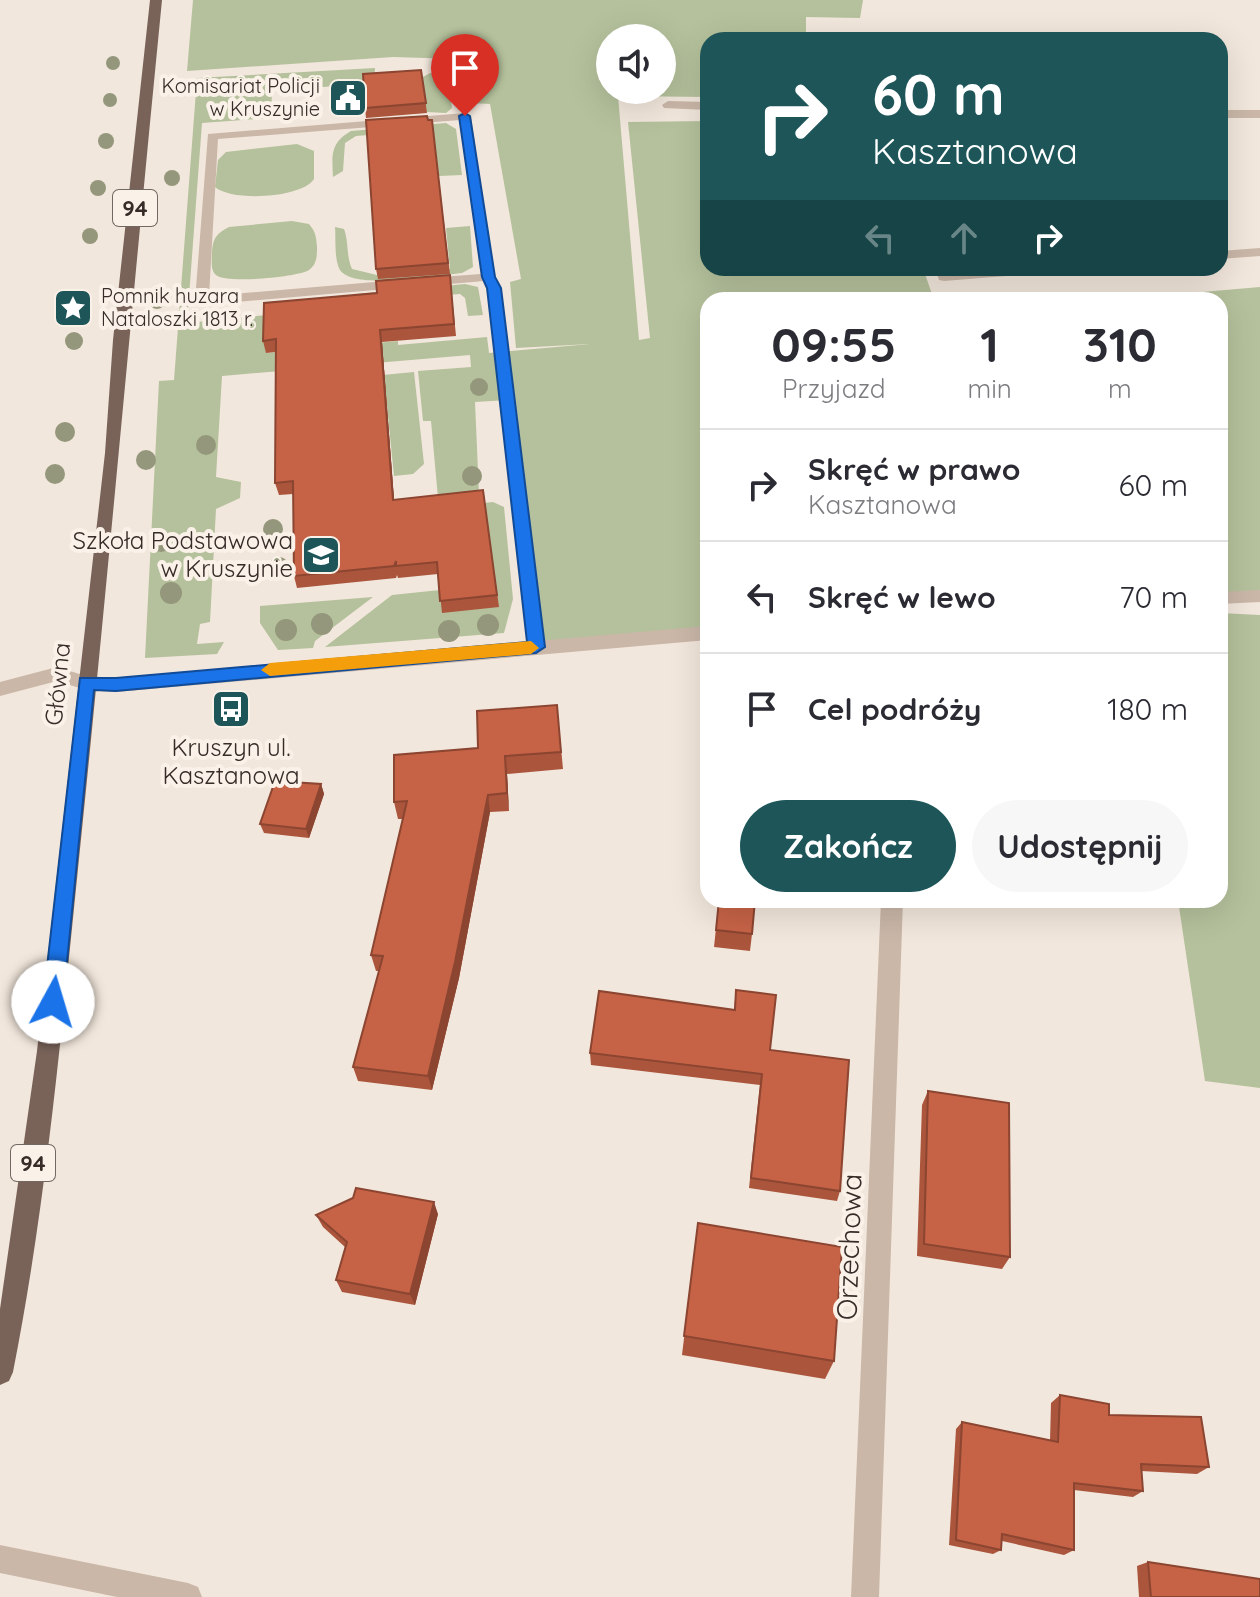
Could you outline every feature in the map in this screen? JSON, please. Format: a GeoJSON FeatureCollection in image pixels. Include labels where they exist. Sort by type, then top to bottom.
{"type":"FeatureCollection","features":[{"type":"Feature","properties":{"kind":"main road","name":"Główna"},"geometry":{"type":"LineString","coordinates":[[0,1372],[15,1298],[48,1051],[113,453],[121,340],[156,0]]}},
{"type":"Feature","properties":{"kind":"street"},"geometry":{"type":"LineString","coordinates":[[668,105],[700,106]]}},
{"type":"Feature","properties":{"kind":"street"},"geometry":{"type":"LineString","coordinates":[[1228,114],[1260,114]]}},
{"type":"Feature","properties":{"kind":"street"},"geometry":{"type":"LineString","coordinates":[[1228,598],[1260,596]]}},
{"type":"Feature","properties":{"kind":"street"},"geometry":{"type":"LineString","coordinates":[[0,689],[57,674],[86,683],[116,685],[700,634]]}},
{"type":"Feature","properties":{"kind":"street","name":"Orzechowa"},"geometry":{"type":"LineString","coordinates":[[865,1597],[892,908]]}},
{"type":"Feature","properties":{"kind":"street"},"geometry":{"type":"LineString","coordinates":[[0,1559],[188,1597]]}},
{"type":"Feature","properties":{"kind":"lane"},"geometry":{"type":"LineString","coordinates":[[488,277],[202,301],[212,136],[465,116],[488,277],[494,288],[536,647]]}},
{"type":"Feature","properties":{"kind":"lane"},"geometry":{"type":"LineString","coordinates":[[1228,254],[1260,252]]}},
{"type":"Feature","properties":{"kind":"green space"},"geometry":{"type":"Polygon","coordinates":[[[193,0],[863,0],[860,18],[806,17],[806,32],[700,32],[700,97],[676,97],[676,24],[596,24],[596,104],[619,104],[639,340],[650,338],[628,122],[700,121],[700,276],[926,276],[931,292],[700,292],[700,634],[536,647],[508,400],[475,402],[479,494],[438,498],[431,421],[423,421],[418,371],[471,367],[470,355],[222,376],[216,477],[241,482],[240,498],[216,509],[210,622],[200,624],[197,644],[224,642],[217,654],[145,658],[159,381],[174,380],[197,78],[375,68],[374,83],[272,91],[271,118],[202,123],[187,323],[267,315],[267,353],[398,341],[398,345],[487,337],[489,353],[590,344],[516,348],[510,282],[521,279],[490,104],[469,103],[464,72],[454,63],[489,60],[393,57],[187,71],[193,0]]]}},
{"type":"Feature","properties":{"kind":"green space"},"geometry":{"type":"Polygon","coordinates":[[[430,73],[447,76],[452,108],[446,113],[426,112],[421,78],[430,73]]]}},
{"type":"Feature","properties":{"kind":"green space"},"geometry":{"type":"Polygon","coordinates":[[[446,123],[456,129],[462,175],[439,176],[432,130],[356,136],[345,143],[343,171],[333,177],[334,150],[339,140],[351,131],[446,123]]]}},
{"type":"Feature","properties":{"kind":"green space"},"geometry":{"type":"Polygon","coordinates":[[[297,144],[314,151],[314,179],[307,185],[266,196],[236,195],[215,187],[218,160],[226,152],[297,144]]]}},
{"type":"Feature","properties":{"kind":"green space"},"geometry":{"type":"Polygon","coordinates":[[[292,221],[309,224],[315,235],[317,257],[309,270],[292,275],[247,279],[222,278],[214,273],[213,246],[221,231],[229,227],[292,221]]]}},
{"type":"Feature","properties":{"kind":"green space"},"geometry":{"type":"Polygon","coordinates":[[[470,226],[473,267],[462,273],[379,281],[348,276],[338,266],[335,227],[344,229],[352,269],[377,275],[450,269],[446,228],[470,226]]]}},
{"type":"Feature","properties":{"kind":"green space"},"geometry":{"type":"Polygon","coordinates":[[[465,284],[478,287],[483,315],[468,316],[465,298],[460,294],[357,302],[357,294],[465,284]]]}},
{"type":"Feature","properties":{"kind":"green space"},"geometry":{"type":"Polygon","coordinates":[[[1260,287],[1260,596],[1228,598],[1228,292],[1202,292],[1260,287]]]}},
{"type":"Feature","properties":{"kind":"green space"},"geometry":{"type":"Polygon","coordinates":[[[414,372],[424,464],[413,474],[394,476],[386,396],[372,397],[372,376],[414,372]]]}},
{"type":"Feature","properties":{"kind":"green space"},"geometry":{"type":"Polygon","coordinates":[[[493,502],[504,507],[513,599],[504,633],[325,647],[392,595],[440,590],[484,503],[493,502]]]}},
{"type":"Feature","properties":{"kind":"green space"},"geometry":{"type":"Polygon","coordinates":[[[373,597],[315,641],[313,648],[278,650],[260,623],[260,606],[373,597]]]}},
{"type":"Feature","properties":{"kind":"green space"},"geometry":{"type":"Polygon","coordinates":[[[1228,613],[1260,615],[1260,1088],[1205,1081],[1179,908],[1228,908],[1228,613]]]}},
{"type":"Feature","properties":{"kind":"building"},"geometry":{"type":"Polygon","coordinates":[[[421,70],[426,103],[365,108],[363,74],[421,70]]]}},
{"type":"Feature","properties":{"kind":"building"},"geometry":{"type":"Polygon","coordinates":[[[427,116],[428,120],[432,120],[448,263],[376,269],[366,120],[427,116]]]}},
{"type":"Feature","properties":{"kind":"building"},"geometry":{"type":"Polygon","coordinates":[[[450,275],[454,324],[380,330],[393,500],[483,490],[497,595],[440,601],[437,562],[396,566],[396,561],[394,566],[294,576],[293,481],[275,483],[276,339],[263,341],[264,303],[377,293],[376,281],[450,275]]]}},
{"type":"Feature","properties":{"kind":"building"},"geometry":{"type":"Polygon","coordinates":[[[557,705],[561,752],[505,756],[507,793],[488,795],[455,962],[428,1076],[353,1067],[383,956],[371,955],[407,801],[394,802],[394,755],[478,748],[477,711],[557,705]]]}},
{"type":"Feature","properties":{"kind":"building"},"geometry":{"type":"Polygon","coordinates":[[[275,781],[321,784],[306,829],[260,824],[275,781]]]}},
{"type":"Feature","properties":{"kind":"building"},"geometry":{"type":"Polygon","coordinates":[[[718,908],[754,908],[752,934],[716,930],[718,908]]]}},
{"type":"Feature","properties":{"kind":"building"},"geometry":{"type":"Polygon","coordinates":[[[736,990],[776,995],[770,1050],[849,1060],[840,1191],[751,1178],[762,1074],[590,1053],[599,991],[735,1010],[736,990]]]}},
{"type":"Feature","properties":{"kind":"building"},"geometry":{"type":"Polygon","coordinates":[[[928,1091],[1009,1103],[1010,1257],[924,1244],[928,1091]]]}},
{"type":"Feature","properties":{"kind":"building"},"geometry":{"type":"Polygon","coordinates":[[[356,1188],[434,1202],[410,1294],[336,1280],[347,1242],[316,1215],[353,1198],[356,1188]]]}},
{"type":"Feature","properties":{"kind":"building"},"geometry":{"type":"Polygon","coordinates":[[[698,1223],[842,1247],[834,1361],[684,1336],[698,1223]]]}},
{"type":"Feature","properties":{"kind":"building"},"geometry":{"type":"Polygon","coordinates":[[[1060,1395],[1109,1404],[1109,1415],[1201,1417],[1209,1467],[1141,1464],[1143,1491],[1074,1483],[1074,1550],[1002,1534],[1001,1550],[956,1540],[962,1422],[1058,1442],[1060,1395]]]}},
{"type":"Feature","properties":{"kind":"building"},"geometry":{"type":"Polygon","coordinates":[[[1148,1562],[1260,1579],[1260,1597],[1151,1597],[1148,1562]]]}},
{"type":"Feature","properties":{"kind":"slow traffic"},"geometry":{"type":"LineString","coordinates":[[270,670],[531,648]]}},
{"type":"Feature","properties":{"kind":"place","name":"Komisariat Policji w Kruszynie"},"geometry":{"type":"Point","coordinates":[348,98]}},
{"type":"Feature","properties":{"kind":"place","name":"Pomnik huzara Nataloszki 1813 r."},"geometry":{"type":"Point","coordinates":[73,308]}},
{"type":"Feature","properties":{"kind":"place","name":"Szkoła Podstawowa w Kruszynie"},"geometry":{"type":"Point","coordinates":[321,555]}},
{"type":"Feature","properties":{"kind":"place","name":"Kruszyn ul. Kasztanowa"},"geometry":{"type":"Point","coordinates":[231,709]}},
{"type":"Feature","properties":{"kind":"route"},"geometry":{"type":"LineString","coordinates":[[53,1002],[86,683],[116,685],[536,647],[494,288],[488,277],[465,116]]}}]}
